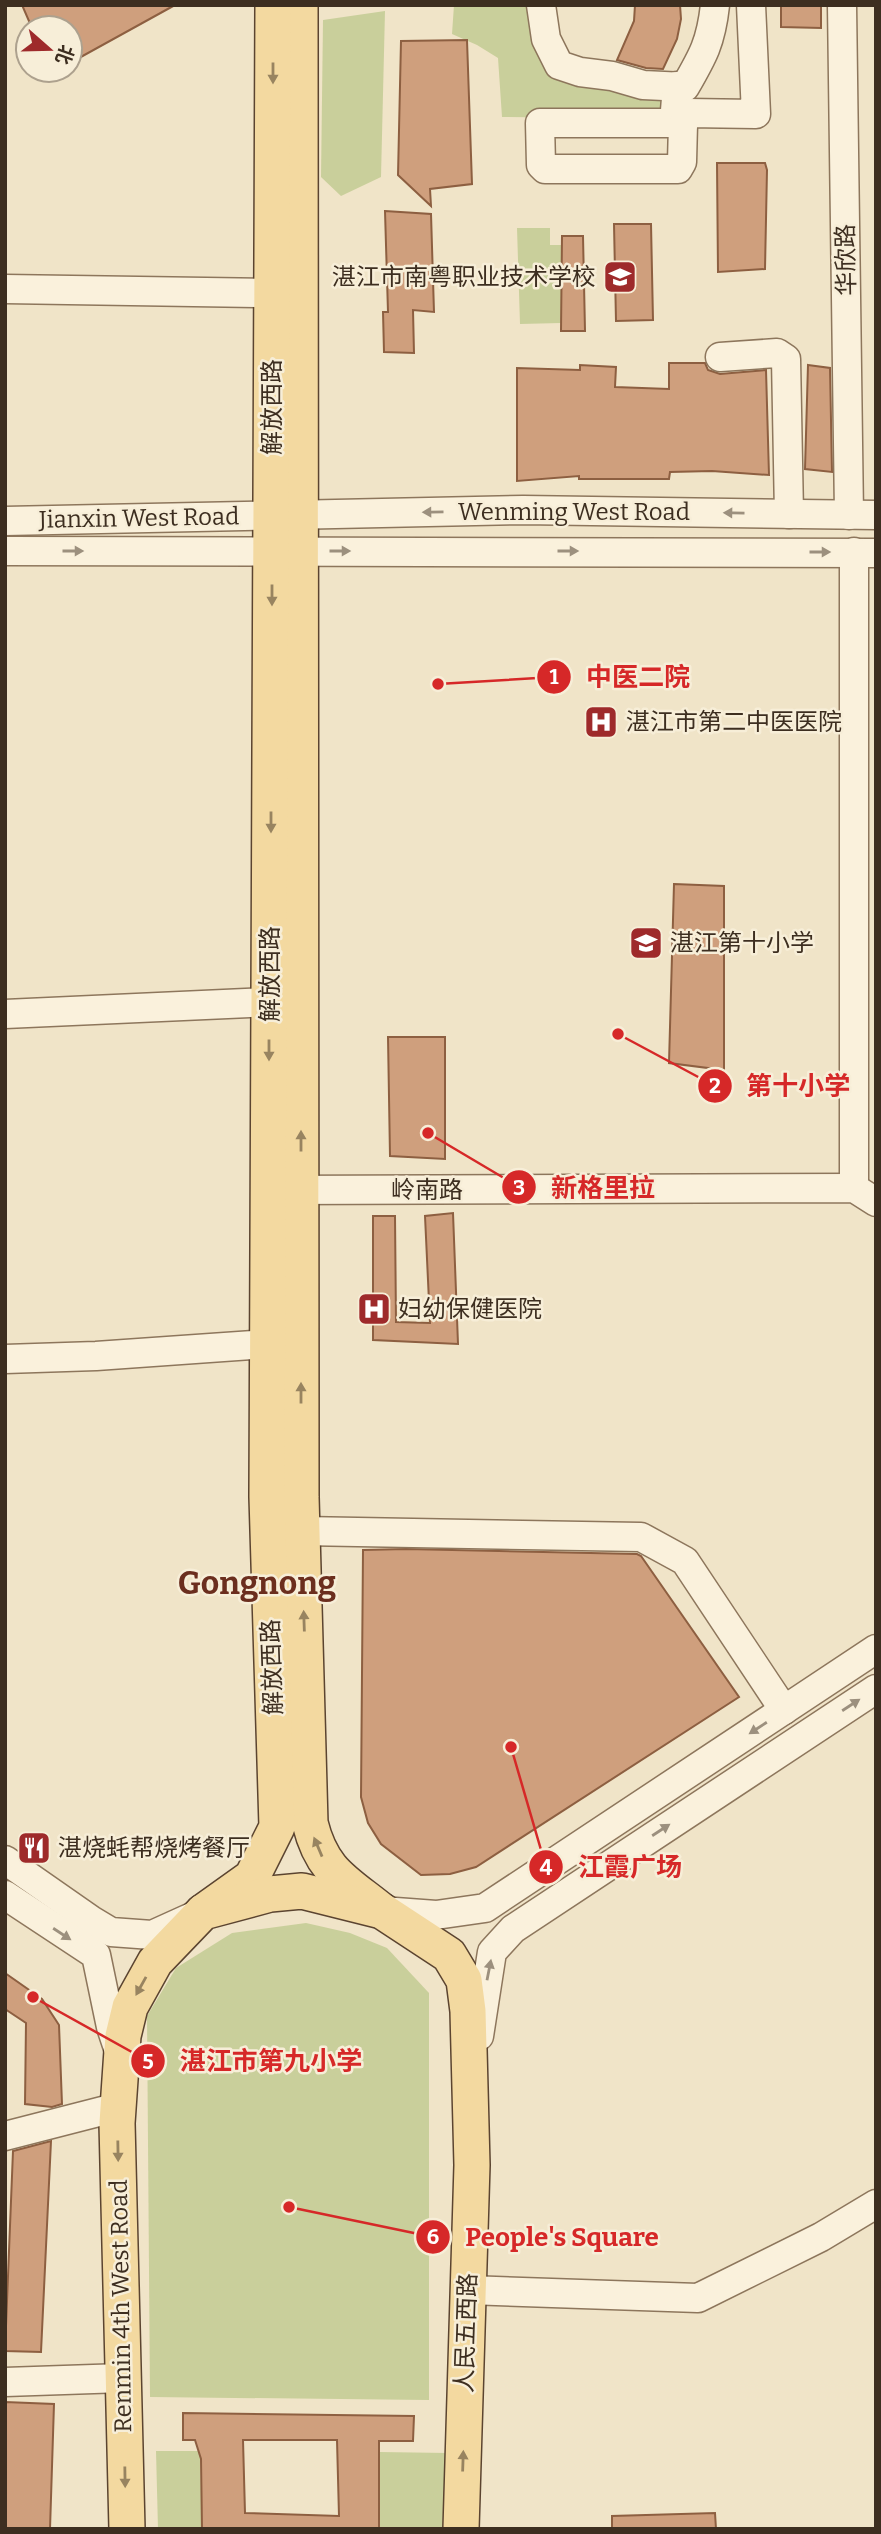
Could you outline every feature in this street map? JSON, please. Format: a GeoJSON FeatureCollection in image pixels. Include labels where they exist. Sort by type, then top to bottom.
{"type":"FeatureCollection","features":[{"type":"Feature","properties":{"kind":"main road","name":"解放西路"},"geometry":{"type":"LineString","coordinates":[[119,2082],[130,2007],[155,1962],[203,1912],[252,1877],[277,1827],[267,1497],[268,1344],[285,1190],[286,515],[273,5]]}},
{"type":"Feature","properties":{"kind":"main road","name":"解放西路"},"geometry":{"type":"LineString","coordinates":[[286,515],[300,5]]}},
{"type":"Feature","properties":{"kind":"main road","name":"解放西路"},"geometry":{"type":"LineString","coordinates":[[286,551],[270,1002],[285,1190],[302,1531],[310,1823],[315,1846],[328,1868],[382,1911]]}},
{"type":"Feature","properties":{"kind":"main road"},"geometry":{"type":"LineString","coordinates":[[203,1912],[270,1894],[302,1891],[382,1911]]}},
{"type":"Feature","properties":{"kind":"main road","name":"人民五西路"},"geometry":{"type":"LineString","coordinates":[[382,1911],[449,1955],[464,1980],[468,2011],[472,2165],[461,2529]]}},
{"type":"Feature","properties":{"kind":"main road","name":"Renmin 4th West Road"},"geometry":{"type":"LineString","coordinates":[[119,2082],[127,2529]]}},
{"type":"Feature","properties":{"kind":"street"},"geometry":{"type":"LineString","coordinates":[[541,5],[546,39],[559,65],[643,85],[685,87],[705,52],[713,26],[715,5]]}},
{"type":"Feature","properties":{"kind":"street"},"geometry":{"type":"LineString","coordinates":[[677,86],[678,124],[682,162],[678,169],[545,169],[541,165],[540,123],[678,124],[688,113],[756,114],[751,5]]}},
{"type":"Feature","properties":{"kind":"street","name":"华欣路"},"geometry":{"type":"LineString","coordinates":[[842,5],[863,515]]}},
{"type":"Feature","properties":{"kind":"street"},"geometry":{"type":"LineString","coordinates":[[5,289],[264,293]]}},
{"type":"Feature","properties":{"kind":"street"},"geometry":{"type":"LineString","coordinates":[[720,357],[777,353],[786,359],[789,514]]}},
{"type":"Feature","properties":{"kind":"street","name":"Wenming West Road"},"geometry":{"type":"LineString","coordinates":[[286,515],[523,510],[863,515]]}},
{"type":"Feature","properties":{"kind":"street","name":"Jianxin West Road"},"geometry":{"type":"LineString","coordinates":[[5,521],[286,515]]}},
{"type":"Feature","properties":{"kind":"street","name":"Jianxin West Road"},"geometry":{"type":"LineString","coordinates":[[5,551],[286,551]]}},
{"type":"Feature","properties":{"kind":"street","name":"Wenming West Road"},"geometry":{"type":"LineString","coordinates":[[286,551],[865,553]]}},
{"type":"Feature","properties":{"kind":"street"},"geometry":{"type":"LineString","coordinates":[[865,553],[865,1195]]}},
{"type":"Feature","properties":{"kind":"street"},"geometry":{"type":"LineString","coordinates":[[5,1014],[270,1002]]}},
{"type":"Feature","properties":{"kind":"street","name":"岭南路"},"geometry":{"type":"LineString","coordinates":[[285,1190],[865,1195]]}},
{"type":"Feature","properties":{"kind":"street"},"geometry":{"type":"LineString","coordinates":[[5,1359],[96,1356],[268,1344]]}},
{"type":"Feature","properties":{"kind":"street"},"geometry":{"type":"LineString","coordinates":[[302,1531],[641,1537],[685,1561],[784,1710]]}},
{"type":"Feature","properties":{"kind":"street"},"geometry":{"type":"LineString","coordinates":[[382,1911],[436,1915],[485,1908],[876,1649]]}},
{"type":"Feature","properties":{"kind":"street"},"geometry":{"type":"LineString","coordinates":[[472,2165],[474,2087],[485,1986],[492,1952],[513,1929],[876,1689]]}},
{"type":"Feature","properties":{"kind":"street"},"geometry":{"type":"LineString","coordinates":[[5,1860],[111,1932],[152,1935],[203,1912]]}},
{"type":"Feature","properties":{"kind":"street"},"geometry":{"type":"LineString","coordinates":[[5,1895],[96,1955],[119,2082],[5,2136]]}},
{"type":"Feature","properties":{"kind":"street"},"geometry":{"type":"LineString","coordinates":[[468,2290],[698,2298],[821,2237],[876,2204]]}},
{"type":"Feature","properties":{"kind":"street"},"geometry":{"type":"LineString","coordinates":[[5,2382],[123,2378]]}},
{"type":"Feature","properties":{"kind":"green space"},"geometry":{"type":"Polygon","coordinates":[[[454,5],[533,7],[548,68],[664,94],[667,119],[502,117],[498,58],[452,34],[454,5]]]}},
{"type":"Feature","properties":{"kind":"green space"},"geometry":{"type":"Polygon","coordinates":[[[385,11],[381,177],[341,196],[321,177],[323,20],[385,11]]]}},
{"type":"Feature","properties":{"kind":"green space"},"geometry":{"type":"Polygon","coordinates":[[[517,228],[550,228],[550,245],[562,245],[561,323],[520,324],[517,228]]]}},
{"type":"Feature","properties":{"kind":"green space"},"geometry":{"type":"Polygon","coordinates":[[[306,1923],[350,1933],[387,1948],[429,1993],[429,2400],[150,2397],[147,2016],[176,1968],[232,1933],[306,1923]]]}},
{"type":"Feature","properties":{"kind":"green space"},"geometry":{"type":"Polygon","coordinates":[[[156,2451],[200,2451],[202,2529],[158,2529],[156,2451]]]}},
{"type":"Feature","properties":{"kind":"green space"},"geometry":{"type":"Polygon","coordinates":[[[379,2452],[449,2453],[447,2529],[379,2529],[379,2452]]]}},
{"type":"Feature","properties":{"kind":"building"},"geometry":{"type":"Polygon","coordinates":[[[22,5],[175,5],[84,55],[84,14],[26,14],[22,5]]]}},
{"type":"Feature","properties":{"kind":"building"},"geometry":{"type":"Polygon","coordinates":[[[635,5],[680,5],[681,19],[677,39],[663,69],[646,68],[617,60],[634,21],[635,5]]]}},
{"type":"Feature","properties":{"kind":"building"},"geometry":{"type":"Polygon","coordinates":[[[781,5],[821,5],[821,28],[781,27],[781,5]]]}},
{"type":"Feature","properties":{"kind":"building"},"geometry":{"type":"Polygon","coordinates":[[[467,40],[472,184],[430,189],[431,206],[398,175],[401,41],[467,40]]]}},
{"type":"Feature","properties":{"kind":"building"},"geometry":{"type":"Polygon","coordinates":[[[717,163],[765,163],[765,269],[718,272],[717,163]]]}},
{"type":"Feature","properties":{"kind":"building"},"geometry":{"type":"Polygon","coordinates":[[[385,211],[431,214],[434,312],[413,310],[414,353],[384,352],[383,312],[388,312],[385,211]]]}},
{"type":"Feature","properties":{"kind":"building"},"geometry":{"type":"Polygon","coordinates":[[[614,224],[651,224],[653,320],[616,321],[614,224]]]}},
{"type":"Feature","properties":{"kind":"building"},"geometry":{"type":"Polygon","coordinates":[[[562,236],[583,236],[585,331],[561,331],[562,236]]]}},
{"type":"Feature","properties":{"kind":"building"},"geometry":{"type":"Polygon","coordinates":[[[669,363],[705,363],[708,370],[720,374],[766,370],[769,475],[712,471],[670,472],[669,479],[579,479],[579,476],[517,481],[517,368],[580,370],[580,365],[616,367],[615,387],[669,389],[669,363]]]}},
{"type":"Feature","properties":{"kind":"building"},"geometry":{"type":"Polygon","coordinates":[[[808,365],[830,368],[832,472],[805,469],[808,365]]]}},
{"type":"Feature","properties":{"kind":"building"},"geometry":{"type":"Polygon","coordinates":[[[674,884],[724,886],[724,1070],[669,1063],[674,884]]]}},
{"type":"Feature","properties":{"kind":"building"},"geometry":{"type":"Polygon","coordinates":[[[388,1037],[445,1037],[445,1159],[390,1156],[388,1037]]]}},
{"type":"Feature","properties":{"kind":"building"},"geometry":{"type":"Polygon","coordinates":[[[453,1213],[458,1344],[373,1340],[373,1216],[395,1216],[396,1322],[430,1323],[425,1216],[453,1213]]]}},
{"type":"Feature","properties":{"kind":"building"},"geometry":{"type":"Polygon","coordinates":[[[363,1550],[637,1554],[739,1697],[476,1867],[450,1874],[421,1875],[381,1844],[368,1823],[361,1797],[363,1550]]]}},
{"type":"Feature","properties":{"kind":"building"},"geometry":{"type":"Polygon","coordinates":[[[5,1973],[42,1999],[59,2025],[62,2104],[52,2107],[25,2104],[26,2023],[5,2009],[5,1973]]]}},
{"type":"Feature","properties":{"kind":"building"},"geometry":{"type":"Polygon","coordinates":[[[51,2141],[41,2352],[5,2351],[13,2151],[51,2141]]]}},
{"type":"Feature","properties":{"kind":"building"},"geometry":{"type":"Polygon","coordinates":[[[5,2402],[54,2404],[50,2529],[5,2529],[5,2402]]]}},
{"type":"Feature","properties":{"kind":"building"},"geometry":{"type":"Polygon","coordinates":[[[183,2413],[414,2416],[413,2441],[379,2441],[379,2529],[202,2529],[201,2459],[195,2440],[183,2440],[183,2413]],[[243,2440],[245,2513],[339,2516],[337,2440],[243,2440]]]}},
{"type":"Feature","properties":{"kind":"building"},"geometry":{"type":"Polygon","coordinates":[[[715,2513],[716,2529],[612,2529],[612,2516],[715,2513]]]}},
{"type":"Feature","properties":{"kind":"place","name":"湛江市南粤职业技术学校"},"geometry":{"type":"Point","coordinates":[620,277]}},
{"type":"Feature","properties":{"kind":"place","name":"中医二院"},"geometry":{"type":"Point","coordinates":[438,684]}},
{"type":"Feature","properties":{"kind":"place","name":"湛江市第二中医医院"},"geometry":{"type":"Point","coordinates":[601,722]}},
{"type":"Feature","properties":{"kind":"place","name":"湛江第十小学"},"geometry":{"type":"Point","coordinates":[646,943]}},
{"type":"Feature","properties":{"kind":"place","name":"第十小学"},"geometry":{"type":"Point","coordinates":[618,1034]}},
{"type":"Feature","properties":{"kind":"place","name":"新格里拉"},"geometry":{"type":"Point","coordinates":[428,1133]}},
{"type":"Feature","properties":{"kind":"place","name":"妇幼保健医院"},"geometry":{"type":"Point","coordinates":[374,1309]}},
{"type":"Feature","properties":{"kind":"place","name":"江霞广场"},"geometry":{"type":"Point","coordinates":[511,1747]}},
{"type":"Feature","properties":{"kind":"place","name":"湛烧蚝帮烧烤餐厅"},"geometry":{"type":"Point","coordinates":[34,1848]}},
{"type":"Feature","properties":{"kind":"place","name":"湛江市第九小学"},"geometry":{"type":"Point","coordinates":[33,1997]}},
{"type":"Feature","properties":{"kind":"place","name":"People's Square"},"geometry":{"type":"Point","coordinates":[289,2207]}},
{"type":"Feature","properties":{"kind":"district","name":"Gongnong"},"geometry":{"type":"Point","coordinates":[257,1583]}}]}
